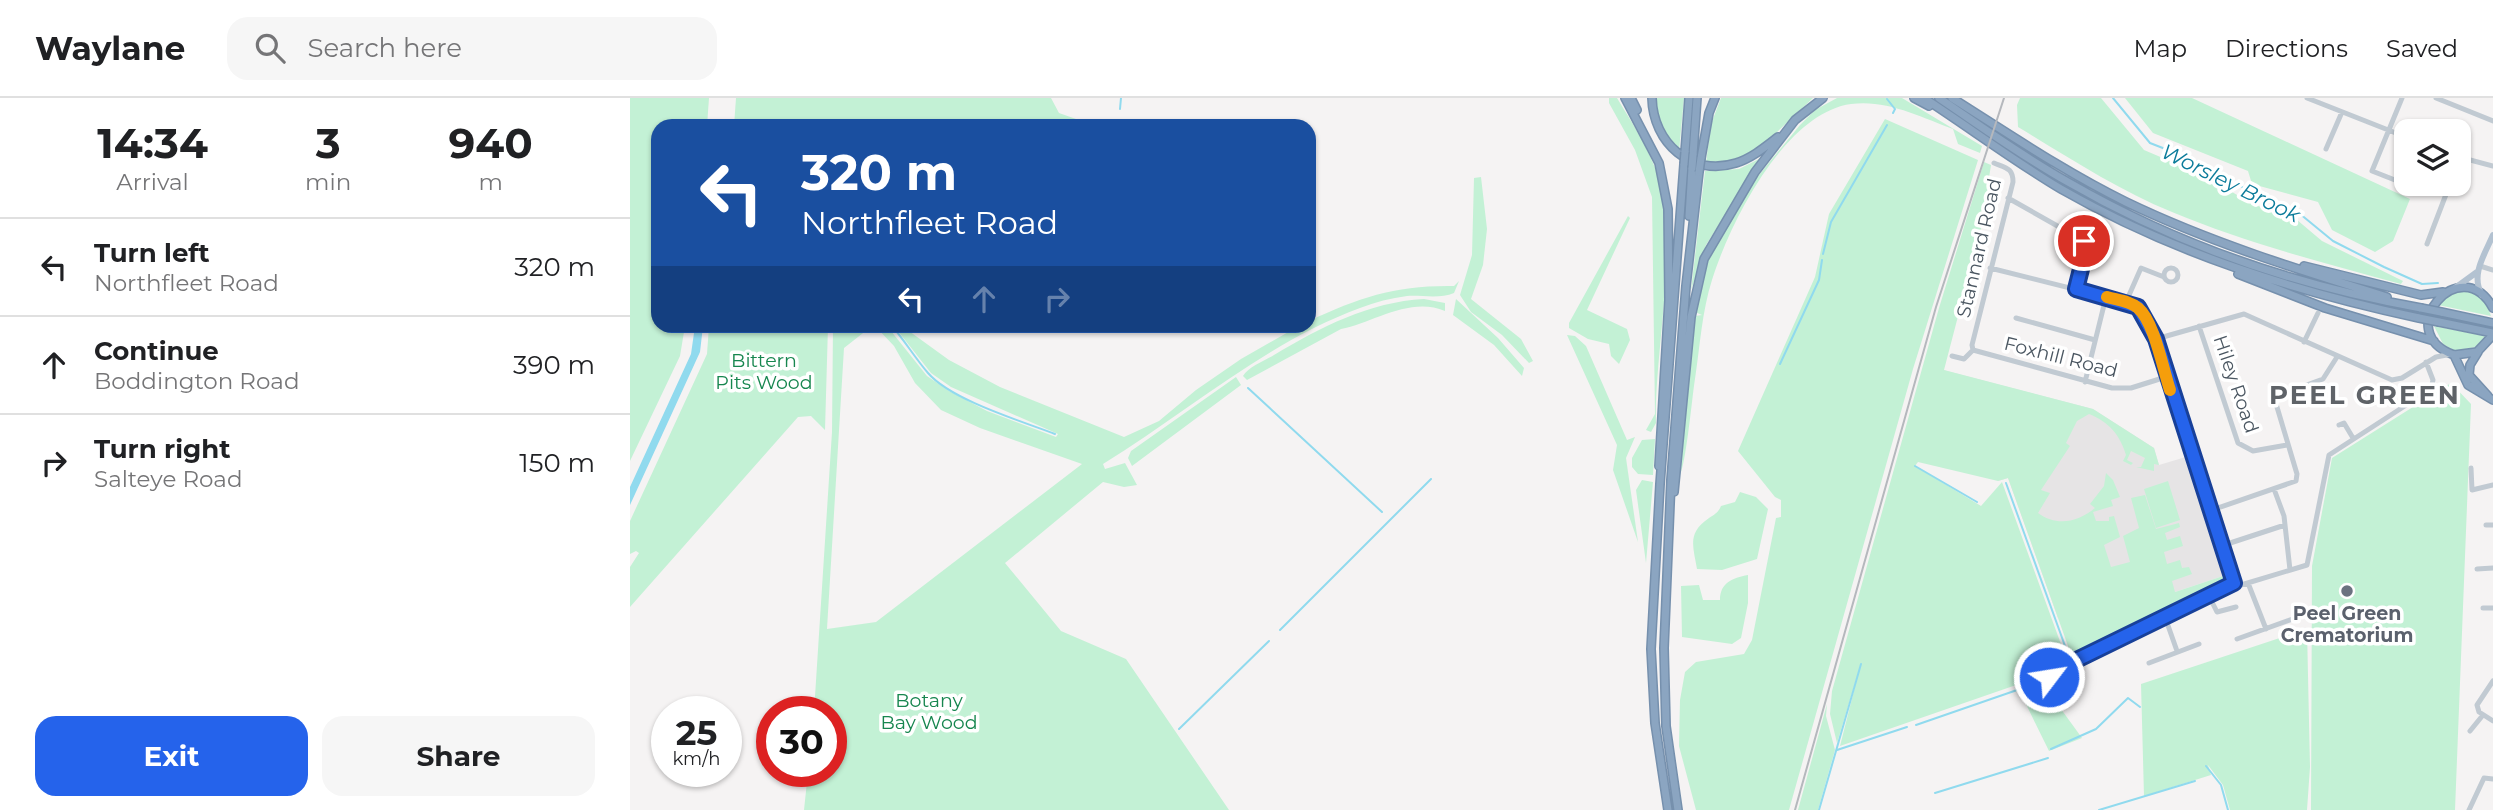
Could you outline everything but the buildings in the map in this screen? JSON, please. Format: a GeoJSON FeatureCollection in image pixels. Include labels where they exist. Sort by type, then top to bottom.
{"type":"FeatureCollection","features":[{"type":"Feature","properties":{"kind":"highway"},"geometry":{"type":"LineString","coordinates":[[1625,98],[1646,135],[1664,180],[1669,220],[1651,649],[1655,723],[1668,810]]}},
{"type":"Feature","properties":{"kind":"highway"},"geometry":{"type":"LineString","coordinates":[[1631,98],[1654,140],[1669,184],[1674,220],[1675,307]]}},
{"type":"Feature","properties":{"kind":"highway"},"geometry":{"type":"LineString","coordinates":[[1652,98],[1656,122],[1664,138],[1679,155],[1697,164],[1720,166],[1739,163],[1786,131]]}},
{"type":"Feature","properties":{"kind":"highway"},"geometry":{"type":"LineString","coordinates":[[1660,484],[1675,307],[1693,155],[1689,98]]}},
{"type":"Feature","properties":{"kind":"highway"},"geometry":{"type":"LineString","coordinates":[[1678,810],[1666,726],[1664,687],[1670,516],[1696,98]]}},
{"type":"Feature","properties":{"kind":"highway"},"geometry":{"type":"LineString","coordinates":[[1693,155],[1715,98]]}},
{"type":"Feature","properties":{"kind":"highway"},"geometry":{"type":"LineString","coordinates":[[1670,516],[1676,482],[1691,317],[1700,269],[1735,202],[1786,131],[1801,114],[1823,98]]}},
{"type":"Feature","properties":{"kind":"highway"},"geometry":{"type":"LineString","coordinates":[[1914,98],[1949,115]]}},
{"type":"Feature","properties":{"kind":"highway"},"geometry":{"type":"LineString","coordinates":[[1924,98],[2064,190],[2132,226],[2249,279],[2305,301],[2415,333],[2453,354],[2466,355],[2493,349]]}},
{"type":"Feature","properties":{"kind":"highway"},"geometry":{"type":"LineString","coordinates":[[1939,98],[2068,183],[2157,228],[2277,273],[2493,323]]}},
{"type":"Feature","properties":{"kind":"highway"},"geometry":{"type":"LineString","coordinates":[[1952,98],[2032,148],[2139,208],[2269,259],[2421,308]]}},
{"type":"Feature","properties":{"kind":"highway"},"geometry":{"type":"LineString","coordinates":[[1960,98],[2032,148]]}},
{"type":"Feature","properties":{"kind":"highway"},"geometry":{"type":"LineString","coordinates":[[2269,259],[2427,295],[2469,289],[2489,302]]}},
{"type":"Feature","properties":{"kind":"highway"},"geometry":{"type":"LineString","coordinates":[[2216,262],[2302,290],[2493,334],[2471,362],[2469,375],[2492,400]]}},
{"type":"Feature","properties":{"kind":"highway"},"geometry":{"type":"LineString","coordinates":[[2436,343],[2429,329],[2430,312],[2438,298],[2451,290]]}},
{"type":"Feature","properties":{"kind":"highway"},"geometry":{"type":"LineString","coordinates":[[2453,354],[2468,385],[2492,400]]}},
{"type":"Feature","properties":{"kind":"main road"},"geometry":{"type":"LineString","coordinates":[[2489,302],[2477,284],[2479,268],[2493,235]]}},
{"type":"Feature","properties":{"kind":"main road"},"geometry":{"type":"LineString","coordinates":[[2451,290],[2479,268]]}},
{"type":"Feature","properties":{"kind":"street"},"geometry":{"type":"LineString","coordinates":[[2307,98],[2394,133]]}},
{"type":"Feature","properties":{"kind":"street"},"geometry":{"type":"LineString","coordinates":[[2394,180],[2372,171],[2402,98]]}},
{"type":"Feature","properties":{"kind":"street"},"geometry":{"type":"LineString","coordinates":[[2436,98],[2493,121]]}},
{"type":"Feature","properties":{"kind":"street"},"geometry":{"type":"LineString","coordinates":[[2326,149],[2342,112]]}},
{"type":"Feature","properties":{"kind":"street"},"geometry":{"type":"LineString","coordinates":[[2471,161],[2493,166]]}},
{"type":"Feature","properties":{"kind":"street","name":"Stannard Road"},"geometry":{"type":"LineString","coordinates":[[1973,350],[2013,174],[1994,163]]}},
{"type":"Feature","properties":{"kind":"street"},"geometry":{"type":"LineString","coordinates":[[2427,244],[2445,196]]}},
{"type":"Feature","properties":{"kind":"street"},"geometry":{"type":"LineString","coordinates":[[2008,198],[2084,241],[2086,249],[2076,289]]}},
{"type":"Feature","properties":{"kind":"street"},"geometry":{"type":"LineString","coordinates":[[1990,268],[2126,302],[2143,314],[2156,339],[2234,583]]}},
{"type":"Feature","properties":{"kind":"street"},"geometry":{"type":"LineString","coordinates":[[2126,302],[2141,268],[2164,277]]}},
{"type":"Feature","properties":{"kind":"street"},"geometry":{"type":"LineString","coordinates":[[2479,268],[2493,270]]}},
{"type":"Feature","properties":{"kind":"street"},"geometry":{"type":"LineString","coordinates":[[2085,382],[2106,297]]}},
{"type":"Feature","properties":{"kind":"street"},"geometry":{"type":"LineString","coordinates":[[2304,342],[2318,313]]}},
{"type":"Feature","properties":{"kind":"street"},"geometry":{"type":"LineString","coordinates":[[2156,339],[2244,314],[2392,380],[2402,378],[2436,357],[2453,354]]}},
{"type":"Feature","properties":{"kind":"street"},"geometry":{"type":"LineString","coordinates":[[2016,318],[2095,340]]}},
{"type":"Feature","properties":{"kind":"street","name":"Hiley Road"},"geometry":{"type":"LineString","coordinates":[[2199,326],[2238,443],[2253,451],[2287,444]]}},
{"type":"Feature","properties":{"kind":"street"},"geometry":{"type":"LineString","coordinates":[[2436,343],[2436,357]]}},
{"type":"Feature","properties":{"kind":"street","name":"Foxhill Road"},"geometry":{"type":"LineString","coordinates":[[1952,356],[1964,359],[1973,350],[2085,382],[2123,388],[2166,377]]}},
{"type":"Feature","properties":{"kind":"street"},"geometry":{"type":"LineString","coordinates":[[2209,511],[2293,484],[2297,478],[2274,396],[2323,379],[2337,357]]}},
{"type":"Feature","properties":{"kind":"street"},"geometry":{"type":"LineString","coordinates":[[2056,689],[2050,681],[2051,673],[2234,583],[2248,583],[2306,567],[2327,459],[2353,438],[2431,388],[2433,380],[2426,362]]}},
{"type":"Feature","properties":{"kind":"street"},"geometry":{"type":"LineString","coordinates":[[2339,425],[2344,423],[2353,438]]}},
{"type":"Feature","properties":{"kind":"street"},"geometry":{"type":"LineString","coordinates":[[2471,468],[2472,490],[2493,485]]}},
{"type":"Feature","properties":{"kind":"street"},"geometry":{"type":"LineString","coordinates":[[2274,489],[2285,525],[2290,570]]}},
{"type":"Feature","properties":{"kind":"street"},"geometry":{"type":"LineString","coordinates":[[2221,546],[2285,525]]}},
{"type":"Feature","properties":{"kind":"street"},"geometry":{"type":"LineString","coordinates":[[2477,569],[2493,568]]}},
{"type":"Feature","properties":{"kind":"street"},"geometry":{"type":"LineString","coordinates":[[2248,583],[2266,629]]}},
{"type":"Feature","properties":{"kind":"street"},"geometry":{"type":"LineString","coordinates":[[2209,596],[2217,612],[2236,607]]}},
{"type":"Feature","properties":{"kind":"street"},"geometry":{"type":"LineString","coordinates":[[2483,608],[2493,608]]}},
{"type":"Feature","properties":{"kind":"street"},"geometry":{"type":"LineString","coordinates":[[2237,639],[2301,616]]}},
{"type":"Feature","properties":{"kind":"street"},"geometry":{"type":"LineString","coordinates":[[2165,618],[2177,651]]}},
{"type":"Feature","properties":{"kind":"street"},"geometry":{"type":"LineString","coordinates":[[2149,663],[2199,644]]}},
{"type":"Feature","properties":{"kind":"street"},"geometry":{"type":"LineString","coordinates":[[2493,681],[2477,705],[2483,715],[2493,721]]}},
{"type":"Feature","properties":{"kind":"street"},"geometry":{"type":"LineString","coordinates":[[2470,731],[2483,715]]}},
{"type":"Feature","properties":{"kind":"street"},"geometry":{"type":"LineString","coordinates":[[2469,810],[2484,778],[2493,779]]}},
{"type":"Feature","properties":{"kind":"shaded area"},"geometry":{"type":"Polygon","coordinates":[[[1943,370],[2093,409],[2154,448],[2159,465],[2189,456],[2195,488],[2208,515],[2226,575],[2157,598],[2058,618],[2008,478],[1998,481],[1943,370]]]}},
{"type":"Feature","properties":{"kind":"green space"},"geometry":{"type":"Polygon","coordinates":[[[630,98],[709,98],[708,119],[651,119],[651,333],[684,333],[680,356],[630,461],[630,98]]]}},
{"type":"Feature","properties":{"kind":"green space"},"geometry":{"type":"Polygon","coordinates":[[[736,98],[1051,98],[1059,113],[1076,119],[734,119],[736,98]]]}},
{"type":"Feature","properties":{"kind":"green space"},"geometry":{"type":"Polygon","coordinates":[[[1609,98],[1617,98],[1643,142],[1656,170],[1663,197],[1666,228],[1665,294],[1656,423],[1651,432],[1646,430],[1655,414],[1652,197],[1635,150],[1609,103],[1609,98]]]}},
{"type":"Feature","properties":{"kind":"green space"},"geometry":{"type":"Polygon","coordinates":[[[1656,98],[1684,98],[1679,151],[1659,123],[1656,98]]]}},
{"type":"Feature","properties":{"kind":"green space"},"geometry":{"type":"Polygon","coordinates":[[[1721,98],[1813,98],[1759,149],[1728,163],[1706,163],[1711,124],[1721,98]]]}},
{"type":"Feature","properties":{"kind":"green space"},"geometry":{"type":"Polygon","coordinates":[[[1837,98],[1902,98],[1982,146],[1980,153],[1958,144],[1953,129],[1903,110],[1864,103],[1851,104],[1827,112],[1804,127],[1783,148],[1746,201],[1720,256],[1712,280],[1679,477],[1695,316],[1702,315],[1695,312],[1709,258],[1754,181],[1815,110],[1837,98]]]}},
{"type":"Feature","properties":{"kind":"green space"},"geometry":{"type":"Polygon","coordinates":[[[2020,98],[2101,98],[2144,150],[2205,176],[2254,205],[2290,214],[2322,241],[2403,281],[2401,284],[2257,243],[2200,223],[2132,194],[2018,127],[2017,105],[2020,98]]]}},
{"type":"Feature","properties":{"kind":"green space"},"geometry":{"type":"Polygon","coordinates":[[[2125,98],[2192,98],[2394,192],[2394,196],[2410,199],[2393,241],[2375,252],[2332,230],[2318,202],[2252,184],[2248,171],[2153,133],[2125,98]]]}},
{"type":"Feature","properties":{"kind":"green space"},"geometry":{"type":"Polygon","coordinates":[[[1885,119],[1978,160],[1913,369],[1789,810],[1696,810],[1679,746],[1680,700],[1685,672],[1696,662],[1744,654],[1752,640],[1776,518],[1781,517],[1781,500],[1775,497],[1738,451],[1815,277],[1829,214],[1885,119]]]}},
{"type":"Feature","properties":{"kind":"green space"},"geometry":{"type":"Polygon","coordinates":[[[1761,158],[1706,245],[1691,290],[1705,171],[1739,169],[1761,158]]]}},
{"type":"Feature","properties":{"kind":"green space"},"geometry":{"type":"Polygon","coordinates":[[[1984,162],[1991,165],[1988,184],[1992,186],[1944,370],[2093,409],[2154,448],[2159,465],[2154,464],[2154,471],[2136,467],[2141,467],[2145,458],[2131,451],[2127,460],[2133,463],[2131,465],[2123,461],[2126,455],[2117,435],[2108,425],[2089,414],[2077,421],[2066,443],[2070,446],[2041,490],[2050,493],[2038,513],[2060,521],[2082,517],[2095,508],[2090,504],[2104,486],[2106,473],[2113,480],[2120,497],[2111,500],[2113,506],[2093,512],[2096,521],[2109,521],[2109,517],[2114,516],[2120,537],[2104,545],[2111,567],[2130,562],[2123,536],[2139,528],[2131,498],[2145,495],[2156,529],[2179,523],[2180,527],[2165,533],[2167,540],[2180,536],[2183,546],[2164,552],[2167,564],[2180,560],[2182,568],[2189,567],[2192,574],[2172,581],[2175,592],[2226,575],[2228,582],[2073,660],[2008,478],[1998,481],[1918,462],[1915,466],[1981,506],[2002,482],[2066,658],[2019,684],[1840,746],[1861,663],[1837,743],[1830,714],[1832,691],[1939,308],[1984,162]]]}},
{"type":"Feature","properties":{"kind":"green space"},"geometry":{"type":"Polygon","coordinates":[[[1481,177],[1487,229],[1483,265],[1471,299],[1521,339],[1533,361],[1529,363],[1502,335],[1471,312],[1460,295],[1472,255],[1474,178],[1481,177]]]}},
{"type":"Feature","properties":{"kind":"green space"},"geometry":{"type":"Polygon","coordinates":[[[1628,216],[1630,218],[1587,310],[1627,329],[1630,340],[1619,364],[1611,356],[1609,344],[1588,339],[1569,328],[1569,323],[1628,216]]]}},
{"type":"Feature","properties":{"kind":"green space","name":"Botany Bay Wood"},"geometry":{"type":"Polygon","coordinates":[[[1459,281],[1454,293],[1449,295],[1401,297],[1377,302],[1316,328],[1316,318],[1345,305],[1397,290],[1454,286],[1459,281]]]}},
{"type":"Feature","properties":{"kind":"green space"},"geometry":{"type":"Polygon","coordinates":[[[2461,289],[2480,298],[2491,316],[2438,305],[2450,293],[2461,289]]]}},
{"type":"Feature","properties":{"kind":"green space"},"geometry":{"type":"Polygon","coordinates":[[[1424,299],[1445,303],[1445,311],[1418,307],[1392,312],[1341,329],[1247,380],[1243,376],[1257,364],[1346,318],[1404,301],[1424,299]]]}},
{"type":"Feature","properties":{"kind":"green space"},"geometry":{"type":"Polygon","coordinates":[[[1456,299],[1498,338],[1524,368],[1522,376],[1494,345],[1453,315],[1456,299]]]}},
{"type":"Feature","properties":{"kind":"green space"},"geometry":{"type":"Polygon","coordinates":[[[2434,326],[2485,336],[2476,347],[2455,351],[2443,344],[2434,326]]]}},
{"type":"Feature","properties":{"kind":"green space","name":"Bittern Pits Wood"},"geometry":{"type":"Polygon","coordinates":[[[708,333],[828,333],[825,430],[811,416],[798,417],[630,607],[630,567],[639,553],[636,551],[630,554],[630,521],[707,354],[708,333]]]}},
{"type":"Feature","properties":{"kind":"green space","name":"Botany Bay Wood"},"geometry":{"type":"Polygon","coordinates":[[[833,333],[863,333],[844,348],[827,629],[876,622],[1082,464],[980,428],[941,410],[915,383],[894,346],[882,333],[893,333],[927,376],[949,391],[987,411],[1056,437],[1058,434],[951,387],[931,373],[900,333],[912,333],[949,360],[1000,387],[1124,437],[1159,421],[1196,390],[1241,359],[1286,333],[1306,333],[1259,359],[1103,464],[1105,469],[1125,463],[1137,485],[1124,487],[1103,482],[1005,563],[1061,631],[1126,659],[1229,810],[804,810],[806,787],[847,787],[847,696],[815,696],[832,432],[833,333]]]}},
{"type":"Feature","properties":{"kind":"green space"},"geometry":{"type":"Polygon","coordinates":[[[1567,335],[1575,336],[1586,346],[1627,440],[1635,437],[1626,458],[1638,542],[1613,470],[1617,445],[1567,335]]]}},
{"type":"Feature","properties":{"kind":"green space"},"geometry":{"type":"Polygon","coordinates":[[[1236,377],[1241,385],[1132,466],[1128,458],[1131,451],[1236,377]]]}},
{"type":"Feature","properties":{"kind":"green space"},"geometry":{"type":"Polygon","coordinates":[[[2451,383],[2471,404],[2455,810],[2311,810],[2312,566],[2332,458],[2451,383]]]}},
{"type":"Feature","properties":{"kind":"green space"},"geometry":{"type":"Polygon","coordinates":[[[1655,439],[1653,475],[1638,474],[1632,467],[1632,458],[1642,440],[1655,439]]]}},
{"type":"Feature","properties":{"kind":"green space"},"geometry":{"type":"Polygon","coordinates":[[[1642,480],[1653,482],[1646,563],[1636,490],[1642,480]]]}},
{"type":"Feature","properties":{"kind":"green space"},"geometry":{"type":"Polygon","coordinates":[[[2168,481],[2180,520],[2156,528],[2144,489],[2168,481]]]}},
{"type":"Feature","properties":{"kind":"green space"},"geometry":{"type":"Polygon","coordinates":[[[1740,492],[1756,497],[1768,509],[1757,559],[1722,570],[1697,569],[1693,540],[1697,529],[1721,506],[1735,502],[1740,492]]]}},
{"type":"Feature","properties":{"kind":"green space"},"geometry":{"type":"Polygon","coordinates":[[[1748,575],[1748,603],[1741,638],[1732,644],[1682,637],[1681,586],[1699,585],[1703,600],[1720,600],[1722,589],[1728,582],[1748,575]]]}},
{"type":"Feature","properties":{"kind":"green space"},"geometry":{"type":"Polygon","coordinates":[[[2307,629],[2310,767],[2307,810],[2230,810],[2223,785],[2208,765],[2211,775],[2144,796],[2141,684],[2307,629]]]}},
{"type":"Feature","properties":{"kind":"green space"},"geometry":{"type":"Polygon","coordinates":[[[2048,672],[2045,687],[2082,738],[2049,751],[2021,694],[2025,684],[2048,672]]]}},
{"type":"Feature","properties":{"kind":"green space"},"geometry":{"type":"Polygon","coordinates":[[[1827,704],[1826,716],[1835,750],[1818,810],[1798,810],[1827,704]]]}},
{"type":"Feature","properties":{"kind":"water"},"geometry":{"type":"Polygon","coordinates":[[[694,333],[702,333],[700,352],[630,505],[630,487],[691,354],[694,333]]]}},
{"type":"Feature","properties":{"kind":"waterway"},"geometry":{"type":"LineString","coordinates":[[1120,109],[1121,98]]}},
{"type":"Feature","properties":{"kind":"waterway","name":"Worsley Brook"},"geometry":{"type":"LineString","coordinates":[[2113,98],[2150,143],[2201,163],[2261,198],[2294,209],[2333,241],[2384,267],[2422,284],[2438,283]]}},
{"type":"Feature","properties":{"kind":"waterway"},"geometry":{"type":"LineString","coordinates":[[1887,99],[1895,109],[1893,113]]}},
{"type":"Feature","properties":{"kind":"waterway"},"geometry":{"type":"LineString","coordinates":[[1823,254],[1831,222],[1887,125]]}},
{"type":"Feature","properties":{"kind":"waterway"},"geometry":{"type":"LineString","coordinates":[[1780,364],[1819,280],[1822,260]]}},
{"type":"Feature","properties":{"kind":"waterway"},"geometry":{"type":"LineString","coordinates":[[897,333],[928,373],[953,392],[987,409],[1055,434]]}},
{"type":"Feature","properties":{"kind":"waterway"},"geometry":{"type":"LineString","coordinates":[[1248,388],[1382,512]]}},
{"type":"Feature","properties":{"kind":"waterway"},"geometry":{"type":"LineString","coordinates":[[1915,466],[1977,502]]}},
{"type":"Feature","properties":{"kind":"waterway"},"geometry":{"type":"LineString","coordinates":[[1280,630],[1431,479]]}},
{"type":"Feature","properties":{"kind":"waterway"},"geometry":{"type":"LineString","coordinates":[[2006,483],[2069,657]]}},
{"type":"Feature","properties":{"kind":"waterway"},"geometry":{"type":"LineString","coordinates":[[1179,729],[1269,641]]}},
{"type":"Feature","properties":{"kind":"waterway"},"geometry":{"type":"LineString","coordinates":[[1819,810],[1861,664]]}},
{"type":"Feature","properties":{"kind":"waterway"},"geometry":{"type":"LineString","coordinates":[[1916,725],[2020,689]]}},
{"type":"Feature","properties":{"kind":"waterway"},"geometry":{"type":"LineString","coordinates":[[2051,749],[2096,729],[2128,698],[2140,707]]}},
{"type":"Feature","properties":{"kind":"waterway"},"geometry":{"type":"LineString","coordinates":[[1837,750],[1907,727]]}},
{"type":"Feature","properties":{"kind":"waterway"},"geometry":{"type":"LineString","coordinates":[[1935,793],[2048,758]]}},
{"type":"Feature","properties":{"kind":"waterway"},"geometry":{"type":"LineString","coordinates":[[2206,766],[2221,785],[2228,810]]}},
{"type":"Feature","properties":{"kind":"waterway"},"geometry":{"type":"LineString","coordinates":[[2099,810],[2195,781]]}},
{"type":"Feature","properties":{"kind":"railway"},"geometry":{"type":"LineString","coordinates":[[1795,810],[1936,307],[2004,98]]}},
{"type":"Feature","properties":{"kind":"slow traffic"},"geometry":{"type":"LineString","coordinates":[[2107,297],[2138,307],[2143,314],[2156,339],[2155,344],[2170,390]]}},
{"type":"Feature","properties":{"kind":"place","name":"Peel Green Crematorium"},"geometry":{"type":"Point","coordinates":[2347,591]}},
{"type":"Feature","properties":{"kind":"district","name":"PEEL GREEN"},"geometry":{"type":"Point","coordinates":[2365,395]}},
{"type":"Feature","properties":{"kind":"route"},"geometry":{"type":"LineString","coordinates":[[2049,677],[2056,670],[2234,583],[2155,344],[2156,339],[2143,314],[2138,307],[2126,302],[2076,289],[2086,249],[2084,241]]}}]}
